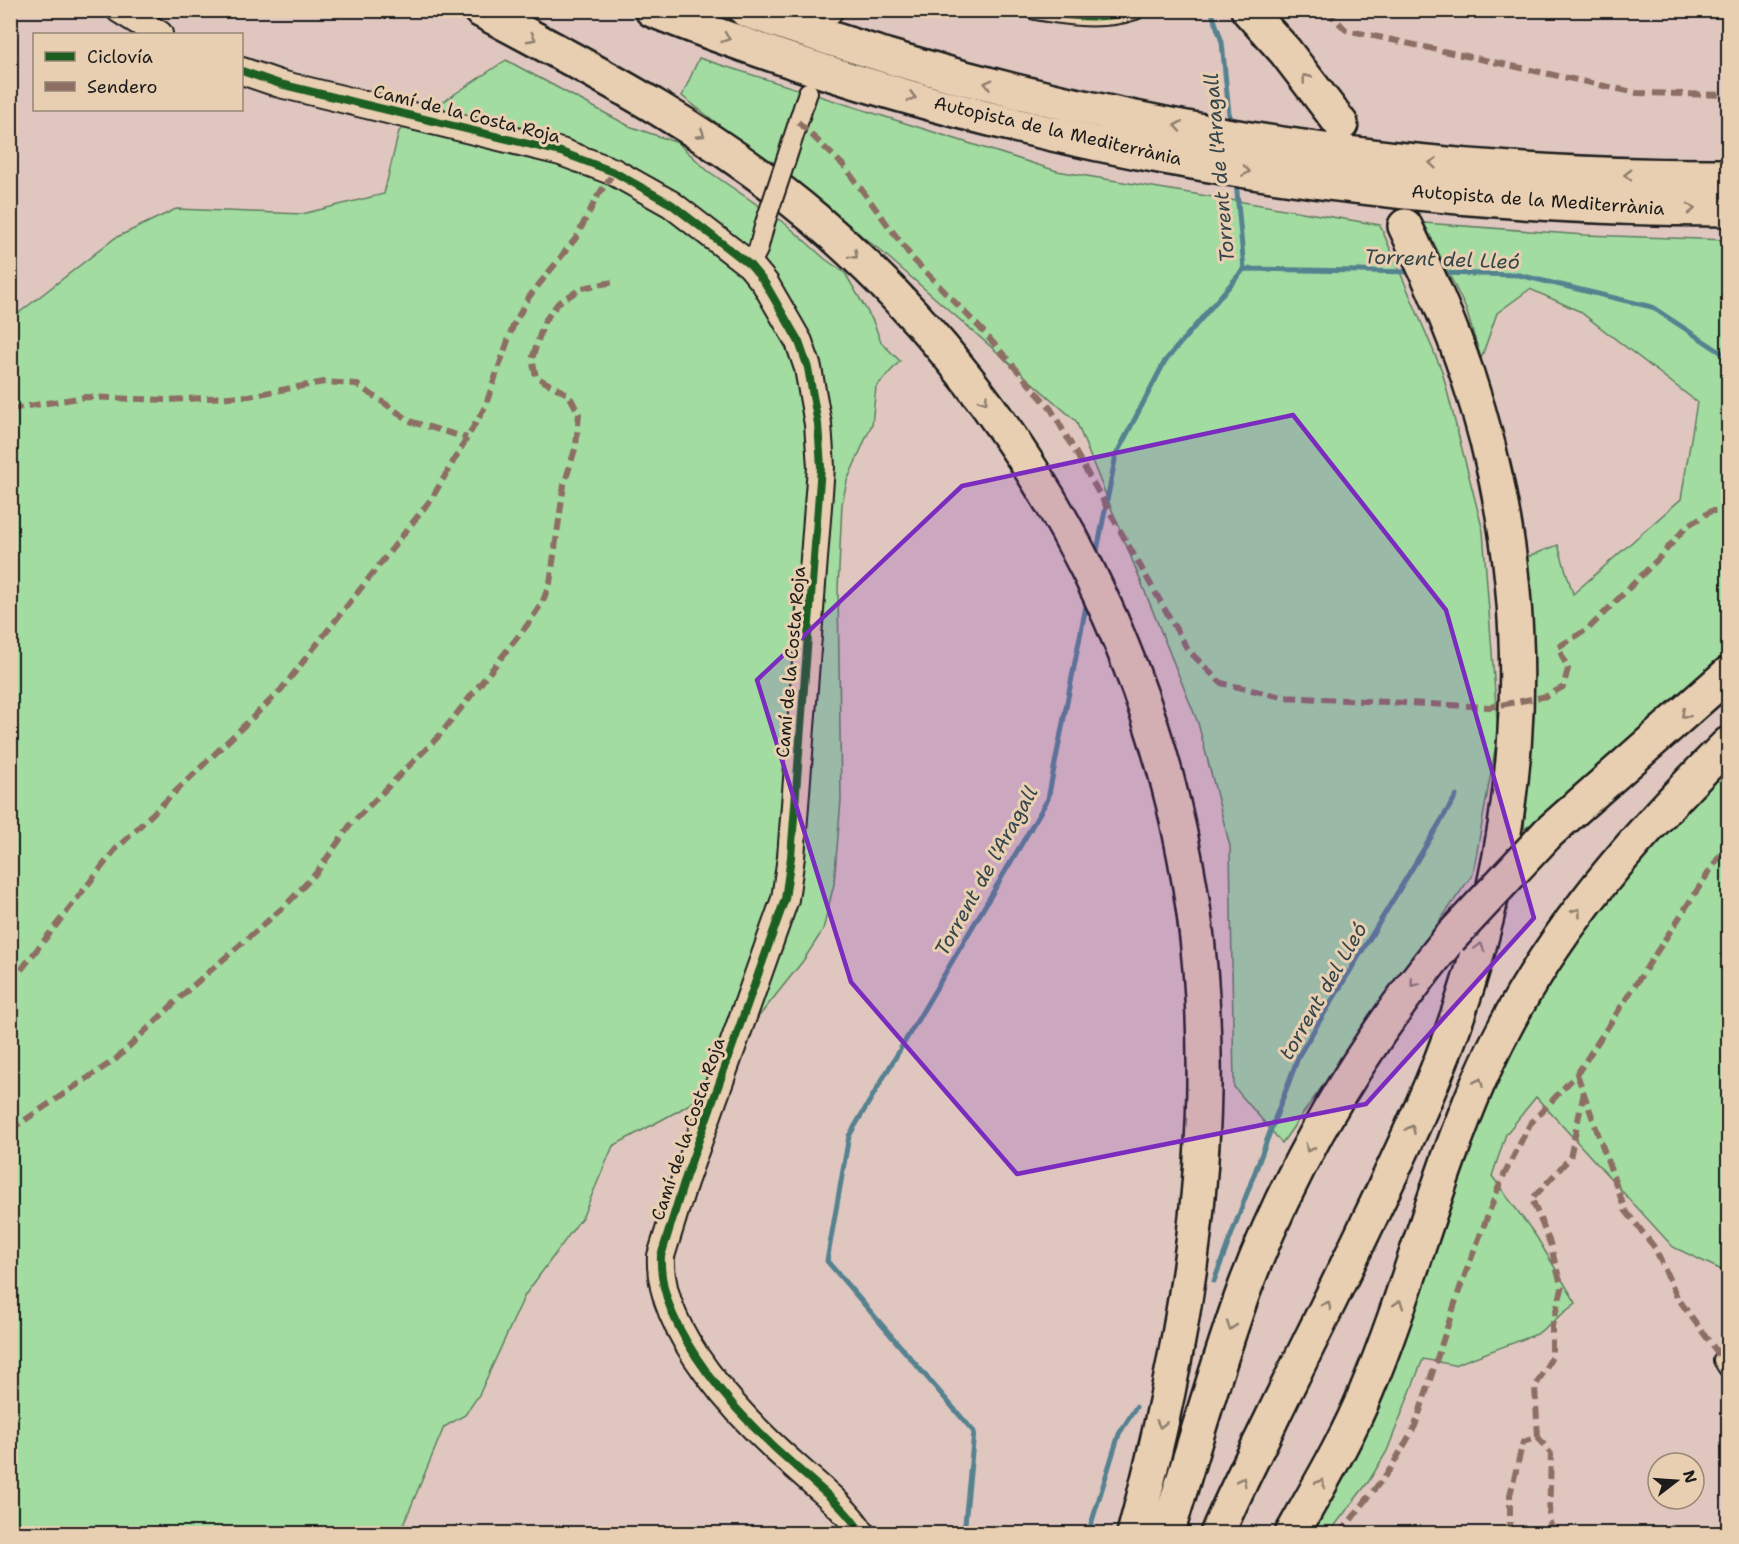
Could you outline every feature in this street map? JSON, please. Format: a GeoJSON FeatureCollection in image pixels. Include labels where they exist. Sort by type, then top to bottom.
{"type":"FeatureCollection","features":[{"type":"Feature","properties":{"kind":"highway"},"geometry":{"type":"LineString","coordinates":[[480,10],[636,94],[716,144],[814,218],[874,274],[926,328],[973,384],[1021,453],[1083,559],[1118,635],[1160,753],[1180,832],[1198,954],[1204,1038],[1201,1163],[1188,1275],[1165,1408],[1134,1533]]}},
{"type":"Feature","properties":{"kind":"highway","name":"Autopista de la Mediterrània"},"geometry":{"type":"LineString","coordinates":[[652,10],[749,46],[908,96],[1151,154],[1313,181],[1485,200],[1728,209]]}},
{"type":"Feature","properties":{"kind":"highway","name":"Autopista de la Mediterrània"},"geometry":{"type":"LineString","coordinates":[[746,10],[856,47],[1003,88],[1108,112],[1235,136],[1377,157],[1452,164],[1618,175],[1728,176]]}},
{"type":"Feature","properties":{"kind":"highway"},"geometry":{"type":"LineString","coordinates":[[1248,10],[1285,51],[1341,124]]}},
{"type":"Feature","properties":{"kind":"highway"},"geometry":{"type":"LineString","coordinates":[[1217,1533],[1401,1152],[1439,1065],[1480,949],[1507,826],[1518,698],[1515,617],[1507,538],[1490,453],[1468,376],[1438,297],[1405,226]]}},
{"type":"Feature","properties":{"kind":"highway"},"geometry":{"type":"LineString","coordinates":[[1167,1533],[1228,1335],[1280,1205],[1318,1132],[1358,1063],[1402,999],[1450,938],[1548,833],[1728,674]]}},
{"type":"Feature","properties":{"kind":"highway"},"geometry":{"type":"LineString","coordinates":[[1292,1533],[1321,1483],[1366,1393],[1458,1132],[1480,1079],[1503,1033],[1545,961],[1616,862],[1659,812],[1728,744]]}},
{"type":"Feature","properties":{"kind":"street"},"geometry":{"type":"LineString","coordinates":[[120,10],[157,33]]}},
{"type":"Feature","properties":{"kind":"street"},"geometry":{"type":"LineString","coordinates":[[1035,10],[1092,18],[1121,15],[1135,10]]}},
{"type":"Feature","properties":{"kind":"street","name":"Camí de la Costa Roja"},"geometry":{"type":"LineString","coordinates":[[243,71],[280,84],[561,152],[614,172],[671,204],[750,265],[765,283],[799,342],[808,368],[818,424],[821,467],[791,856],[785,899],[684,1182],[661,1256],[660,1269],[668,1302],[678,1324],[714,1381],[749,1422],[842,1507],[862,1533]]}},
{"type":"Feature","properties":{"kind":"street"},"geometry":{"type":"LineString","coordinates":[[750,265],[758,250],[808,93]]}},
{"type":"Feature","properties":{"kind":"highlighted area"},"geometry":{"type":"Polygon","coordinates":[[[1293,415],[1446,610],[1534,918],[1366,1104],[1017,1174],[851,982],[757,680],[962,486],[1293,415]]]}},
{"type":"Feature","properties":{"kind":"green space"},"geometry":{"type":"Polygon","coordinates":[[[699,58],[1057,171],[1380,225],[1442,371],[1483,531],[1498,733],[1473,874],[1282,1143],[1234,1087],[1230,846],[1198,723],[1076,421],[881,251],[682,96],[699,58]]]}},
{"type":"Feature","properties":{"kind":"green space"},"geometry":{"type":"Polygon","coordinates":[[[506,60],[629,126],[678,143],[708,171],[787,225],[825,259],[845,273],[873,321],[881,342],[900,361],[876,387],[872,424],[847,481],[842,504],[838,590],[841,800],[834,884],[823,930],[803,961],[756,1020],[709,1092],[613,1146],[583,1216],[525,1295],[479,1395],[465,1415],[444,1427],[400,1533],[11,1534],[11,319],[115,238],[176,209],[302,214],[384,194],[399,131],[506,60]]]}},
{"type":"Feature","properties":{"kind":"green space"},"geometry":{"type":"Polygon","coordinates":[[[1424,223],[1585,235],[1728,240],[1728,655],[1574,794],[1524,829],[1534,665],[1522,559],[1558,545],[1573,594],[1681,499],[1697,402],[1579,311],[1530,289],[1497,313],[1481,359],[1466,309],[1424,223]]]}},
{"type":"Feature","properties":{"kind":"green space"},"geometry":{"type":"Polygon","coordinates":[[[1728,763],[1728,1273],[1673,1247],[1536,1097],[1506,1134],[1492,1176],[1536,1236],[1576,1303],[1537,1334],[1454,1365],[1423,1359],[1387,1451],[1369,1481],[1329,1533],[1309,1534],[1373,1418],[1480,1108],[1547,986],[1579,935],[1626,870],[1728,763]]]}},
{"type":"Feature","properties":{"kind":"waterway","name":"Torrent de l'Aragall"},"geometry":{"type":"LineString","coordinates":[[1211,10],[1222,42],[1230,124]]}},
{"type":"Feature","properties":{"kind":"waterway","name":"Torrent de l'Aragall"},"geometry":{"type":"LineString","coordinates":[[1096,556],[1116,455],[1165,361],[1244,269],[1236,181]]}},
{"type":"Feature","properties":{"kind":"waterway","name":"Torrent del Lleó"},"geometry":{"type":"LineString","coordinates":[[1244,269],[1415,272]]}},
{"type":"Feature","properties":{"kind":"waterway","name":"Torrent del Lleó"},"geometry":{"type":"LineString","coordinates":[[1440,273],[1519,275],[1652,307],[1728,357]]}},
{"type":"Feature","properties":{"kind":"waterway","name":"Torrent de l'Aragall"},"geometry":{"type":"LineString","coordinates":[[964,1534],[974,1432],[827,1261],[849,1136],[1048,799],[1087,601]]}},
{"type":"Feature","properties":{"kind":"waterway","name":"torrent del Lleó"},"geometry":{"type":"LineString","coordinates":[[1214,1281],[1299,1055],[1456,796]]}},
{"type":"Feature","properties":{"kind":"waterway","name":"torrent del Lleó"},"geometry":{"type":"LineString","coordinates":[[1088,1534],[1119,1434],[1136,1407]]}},
{"type":"Feature","properties":{"kind":"marked path"},"geometry":{"type":"LineString","coordinates":[[1326,10],[1346,30],[1637,93],[1728,95]]}},
{"type":"Feature","properties":{"kind":"marked path"},"geometry":{"type":"LineString","coordinates":[[798,122],[844,166],[913,259],[981,329],[1051,409],[1188,650],[1221,683],[1282,697],[1490,707],[1547,696],[1563,687],[1568,669],[1558,647],[1588,629],[1658,559],[1687,526],[1711,511],[1728,511]]}},
{"type":"Feature","properties":{"kind":"marked path"},"geometry":{"type":"LineString","coordinates":[[10,984],[115,850],[280,691],[432,498],[485,407],[513,326],[529,297],[576,238],[597,197],[614,172]]}},
{"type":"Feature","properties":{"kind":"marked path"},"geometry":{"type":"LineString","coordinates":[[10,1130],[116,1059],[188,990],[286,905],[317,872],[351,824],[439,736],[528,624],[542,603],[550,583],[564,485],[576,446],[579,414],[569,395],[536,377],[532,359],[544,322],[558,303],[582,288],[613,282]]}},
{"type":"Feature","properties":{"kind":"marked path"},"geometry":{"type":"LineString","coordinates":[[10,409],[85,397],[165,400],[249,396],[324,382],[356,384],[412,422],[467,438]]}},
{"type":"Feature","properties":{"kind":"marked path"},"geometry":{"type":"LineString","coordinates":[[1340,1534],[1391,1468],[1415,1426],[1461,1285],[1501,1181],[1530,1124],[1577,1074],[1728,843]]}},
{"type":"Feature","properties":{"kind":"marked path"},"geometry":{"type":"LineString","coordinates":[[1577,1074],[1625,1210],[1655,1248],[1677,1297],[1723,1360]]}},
{"type":"Feature","properties":{"kind":"marked path"},"geometry":{"type":"LineString","coordinates":[[1538,1437],[1535,1387],[1552,1357],[1552,1326],[1562,1289],[1550,1243],[1532,1199],[1570,1158],[1584,1092]]}},
{"type":"Feature","properties":{"kind":"marked path"},"geometry":{"type":"LineString","coordinates":[[1510,1534],[1510,1495],[1523,1442],[1538,1437],[1551,1454],[1549,1520],[1555,1534]]}},
{"type":"Feature","properties":{"kind":"cycle path"},"geometry":{"type":"LineString","coordinates":[[1035,10],[1073,16],[1110,15],[1135,10]]}},
{"type":"Feature","properties":{"kind":"cycle path"},"geometry":{"type":"LineString","coordinates":[[243,71],[280,84],[561,152],[614,172],[671,204],[750,265],[765,283],[799,342],[808,368],[818,424],[821,467],[791,857],[785,899],[684,1182],[661,1256],[663,1285],[673,1314],[707,1372],[751,1424],[839,1506],[862,1534]]}}]}
